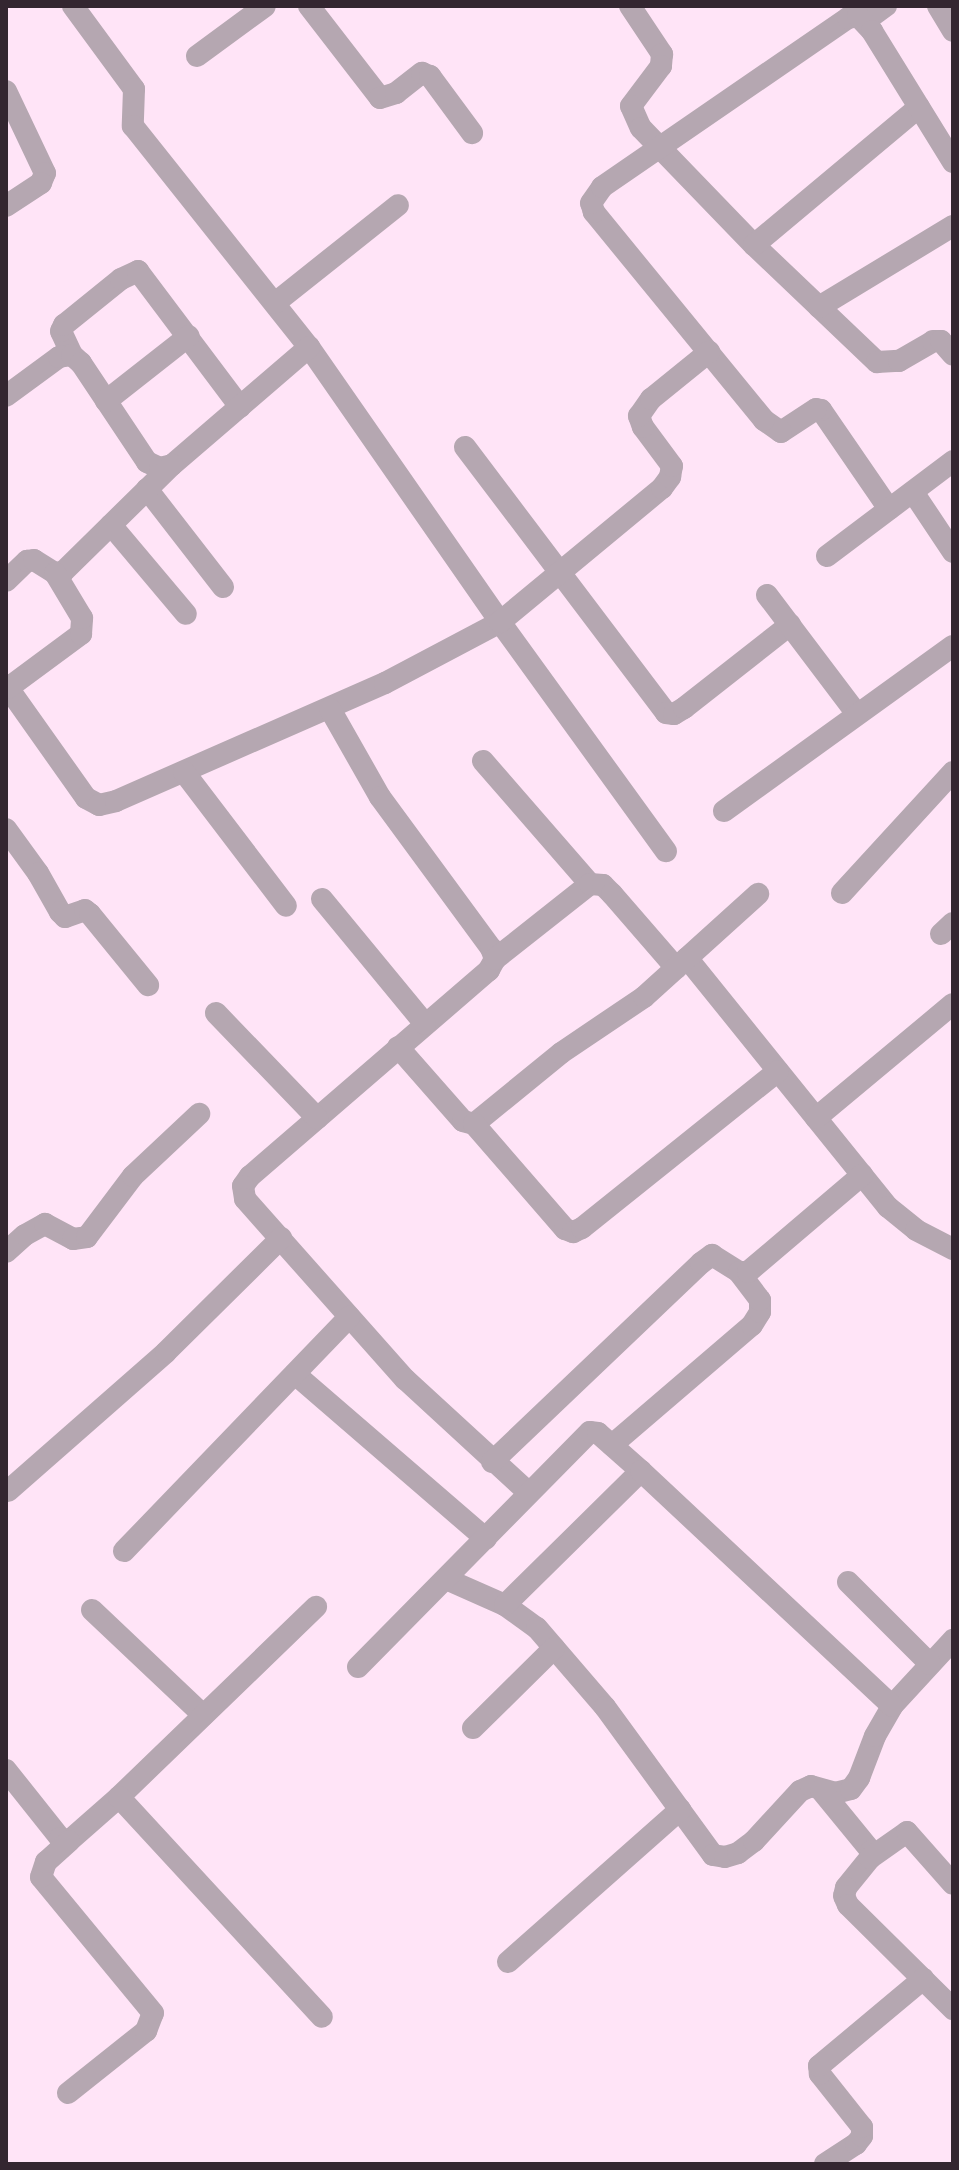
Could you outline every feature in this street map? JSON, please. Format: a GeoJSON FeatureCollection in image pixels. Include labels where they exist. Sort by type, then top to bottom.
{"type":"FeatureCollection","features":[{"type":"Feature","properties":{"kind":"street"},"geometry":{"type":"LineString","coordinates":[[73,6],[134,89],[133,126],[309,347],[500,622],[666,851]]}},
{"type":"Feature","properties":{"kind":"street"},"geometry":{"type":"LineString","coordinates":[[197,56],[265,6]]}},
{"type":"Feature","properties":{"kind":"street"},"geometry":{"type":"LineString","coordinates":[[309,6],[380,98],[396,93],[422,73],[430,76],[472,133]]}},
{"type":"Feature","properties":{"kind":"street"},"geometry":{"type":"LineString","coordinates":[[630,6],[662,54],[661,66],[631,106],[641,128],[754,245],[877,362],[899,361],[933,341],[941,341],[953,355]]}},
{"type":"Feature","properties":{"kind":"street"},"geometry":{"type":"LineString","coordinates":[[865,21],[886,6]]}},
{"type":"Feature","properties":{"kind":"street"},"geometry":{"type":"LineString","coordinates":[[938,6],[953,31]]}},
{"type":"Feature","properties":{"kind":"street"},"geometry":{"type":"LineString","coordinates":[[889,509],[821,410],[816,409],[781,432],[773,429],[594,212],[591,203],[602,187],[662,149],[848,18],[858,16],[865,21],[953,162]]}},
{"type":"Feature","properties":{"kind":"street"},"geometry":{"type":"LineString","coordinates":[[6,91],[45,173],[41,183],[6,206]]}},
{"type":"Feature","properties":{"kind":"street"},"geometry":{"type":"LineString","coordinates":[[754,245],[919,107]]}},
{"type":"Feature","properties":{"kind":"street"},"geometry":{"type":"LineString","coordinates":[[275,303],[398,205]]}},
{"type":"Feature","properties":{"kind":"street"},"geometry":{"type":"LineString","coordinates":[[819,307],[953,226]]}},
{"type":"Feature","properties":{"kind":"street"},"geometry":{"type":"LineString","coordinates":[[172,465],[160,468],[147,462],[72,355],[61,331],[64,325],[121,279],[138,271],[240,407]]}},
{"type":"Feature","properties":{"kind":"street"},"geometry":{"type":"LineString","coordinates":[[106,401],[189,336]]}},
{"type":"Feature","properties":{"kind":"street"},"geometry":{"type":"LineString","coordinates":[[55,573],[63,572],[172,465],[309,347]]}},
{"type":"Feature","properties":{"kind":"street"},"geometry":{"type":"LineString","coordinates":[[6,581],[27,561],[34,560],[55,573],[82,618],[81,634],[7,686],[86,798],[99,805],[116,801],[330,709],[500,622],[670,477],[672,466],[667,454],[643,427],[639,416],[651,399],[709,352]]}},
{"type":"Feature","properties":{"kind":"street"},"geometry":{"type":"LineString","coordinates":[[6,396],[59,357],[72,355]]}},
{"type":"Feature","properties":{"kind":"street"},"geometry":{"type":"LineString","coordinates":[[465,447],[666,713],[674,714],[684,708],[790,625]]}},
{"type":"Feature","properties":{"kind":"street"},"geometry":{"type":"LineString","coordinates":[[827,556],[953,461]]}},
{"type":"Feature","properties":{"kind":"street"},"geometry":{"type":"LineString","coordinates":[[147,489],[223,587]]}},
{"type":"Feature","properties":{"kind":"street"},"geometry":{"type":"LineString","coordinates":[[913,492],[953,552]]}},
{"type":"Feature","properties":{"kind":"street"},"geometry":{"type":"LineString","coordinates":[[111,525],[186,614]]}},
{"type":"Feature","properties":{"kind":"street"},"geometry":{"type":"LineString","coordinates":[[767,595],[857,714]]}},
{"type":"Feature","properties":{"kind":"street"},"geometry":{"type":"LineString","coordinates":[[724,811],[953,646]]}},
{"type":"Feature","properties":{"kind":"street"},"geometry":{"type":"LineString","coordinates":[[330,709],[380,797],[491,948],[495,959]]}},
{"type":"Feature","properties":{"kind":"street"},"geometry":{"type":"LineString","coordinates":[[483,761],[590,884]]}},
{"type":"Feature","properties":{"kind":"street"},"geometry":{"type":"LineString","coordinates":[[184,772],[286,906]]}},
{"type":"Feature","properties":{"kind":"street"},"geometry":{"type":"LineString","coordinates":[[842,893],[953,772]]}},
{"type":"Feature","properties":{"kind":"street"},"geometry":{"type":"LineString","coordinates":[[6,829],[38,873],[60,912],[65,917],[85,910],[90,914],[148,985]]}},
{"type":"Feature","properties":{"kind":"street"},"geometry":{"type":"LineString","coordinates":[[529,1493],[405,1379],[245,1199],[243,1186],[489,970],[495,959],[590,884],[603,885],[682,963],[904,1221],[953,1249]]}},
{"type":"Feature","properties":{"kind":"street"},"geometry":{"type":"LineString","coordinates":[[474,1124],[538,1070],[644,997],[758,894]]}},
{"type":"Feature","properties":{"kind":"street"},"geometry":{"type":"LineString","coordinates":[[322,899],[425,1024]]}},
{"type":"Feature","properties":{"kind":"street"},"geometry":{"type":"LineString","coordinates":[[816,1118],[953,1004]]}},
{"type":"Feature","properties":{"kind":"street"},"geometry":{"type":"LineString","coordinates":[[216,1013],[317,1118]]}},
{"type":"Feature","properties":{"kind":"street"},"geometry":{"type":"LineString","coordinates":[[398,1047],[463,1121],[474,1124],[565,1229],[573,1232],[582,1228],[778,1071]]}},
{"type":"Feature","properties":{"kind":"street"},"geometry":{"type":"LineString","coordinates":[[6,1252],[25,1235],[45,1224],[73,1239],[87,1237],[133,1176],[199,1114]]}},
{"type":"Feature","properties":{"kind":"street"},"geometry":{"type":"LineString","coordinates":[[739,1272],[759,1266],[862,1175]]}},
{"type":"Feature","properties":{"kind":"street"},"geometry":{"type":"LineString","coordinates":[[8,1491],[166,1352],[281,1238]]}},
{"type":"Feature","properties":{"kind":"street"},"geometry":{"type":"LineString","coordinates":[[492,1462],[712,1255],[739,1272],[760,1300],[760,1312],[752,1325],[612,1445]]}},
{"type":"Feature","properties":{"kind":"street"},"geometry":{"type":"LineString","coordinates":[[124,1551],[349,1317]]}},
{"type":"Feature","properties":{"kind":"street"},"geometry":{"type":"LineString","coordinates":[[295,1374],[486,1539]]}},
{"type":"Feature","properties":{"kind":"street"},"geometry":{"type":"LineString","coordinates":[[358,1667],[590,1432],[598,1433],[641,1471],[892,1706]]}},
{"type":"Feature","properties":{"kind":"street"},"geometry":{"type":"LineString","coordinates":[[505,1605],[641,1471]]}},
{"type":"Feature","properties":{"kind":"street"},"geometry":{"type":"LineString","coordinates":[[446,1579],[505,1605],[537,1628],[605,1707],[713,1855],[725,1857],[738,1853],[754,1841],[800,1791],[811,1786],[835,1793],[851,1789],[892,1706],[953,1640]]}},
{"type":"Feature","properties":{"kind":"street"},"geometry":{"type":"LineString","coordinates":[[848,1582],[930,1664]]}},
{"type":"Feature","properties":{"kind":"street"},"geometry":{"type":"LineString","coordinates":[[68,2093],[146,2031],[153,2013],[41,1877],[46,1862],[119,1797],[316,1607]]}},
{"type":"Feature","properties":{"kind":"street"},"geometry":{"type":"LineString","coordinates":[[92,1610],[203,1715]]}},
{"type":"Feature","properties":{"kind":"street"},"geometry":{"type":"LineString","coordinates":[[473,1728],[554,1648]]}},
{"type":"Feature","properties":{"kind":"street"},"geometry":{"type":"LineString","coordinates":[[6,1770],[60,1838],[69,1841]]}},
{"type":"Feature","properties":{"kind":"street"},"geometry":{"type":"LineString","coordinates":[[821,1790],[866,1843],[871,1851],[870,1858]]}},
{"type":"Feature","properties":{"kind":"street"},"geometry":{"type":"LineString","coordinates":[[119,1797],[322,2017]]}},
{"type":"Feature","properties":{"kind":"street"},"geometry":{"type":"LineString","coordinates":[[508,1962],[680,1810]]}},
{"type":"Feature","properties":{"kind":"street"},"geometry":{"type":"LineString","coordinates":[[953,1884],[907,1832],[870,1858],[844,1896],[953,2009]]}},
{"type":"Feature","properties":{"kind":"street"},"geometry":{"type":"LineString","coordinates":[[825,2164],[856,2144],[862,2136],[862,2127],[820,2074],[819,2066],[923,1979]]}}]}
